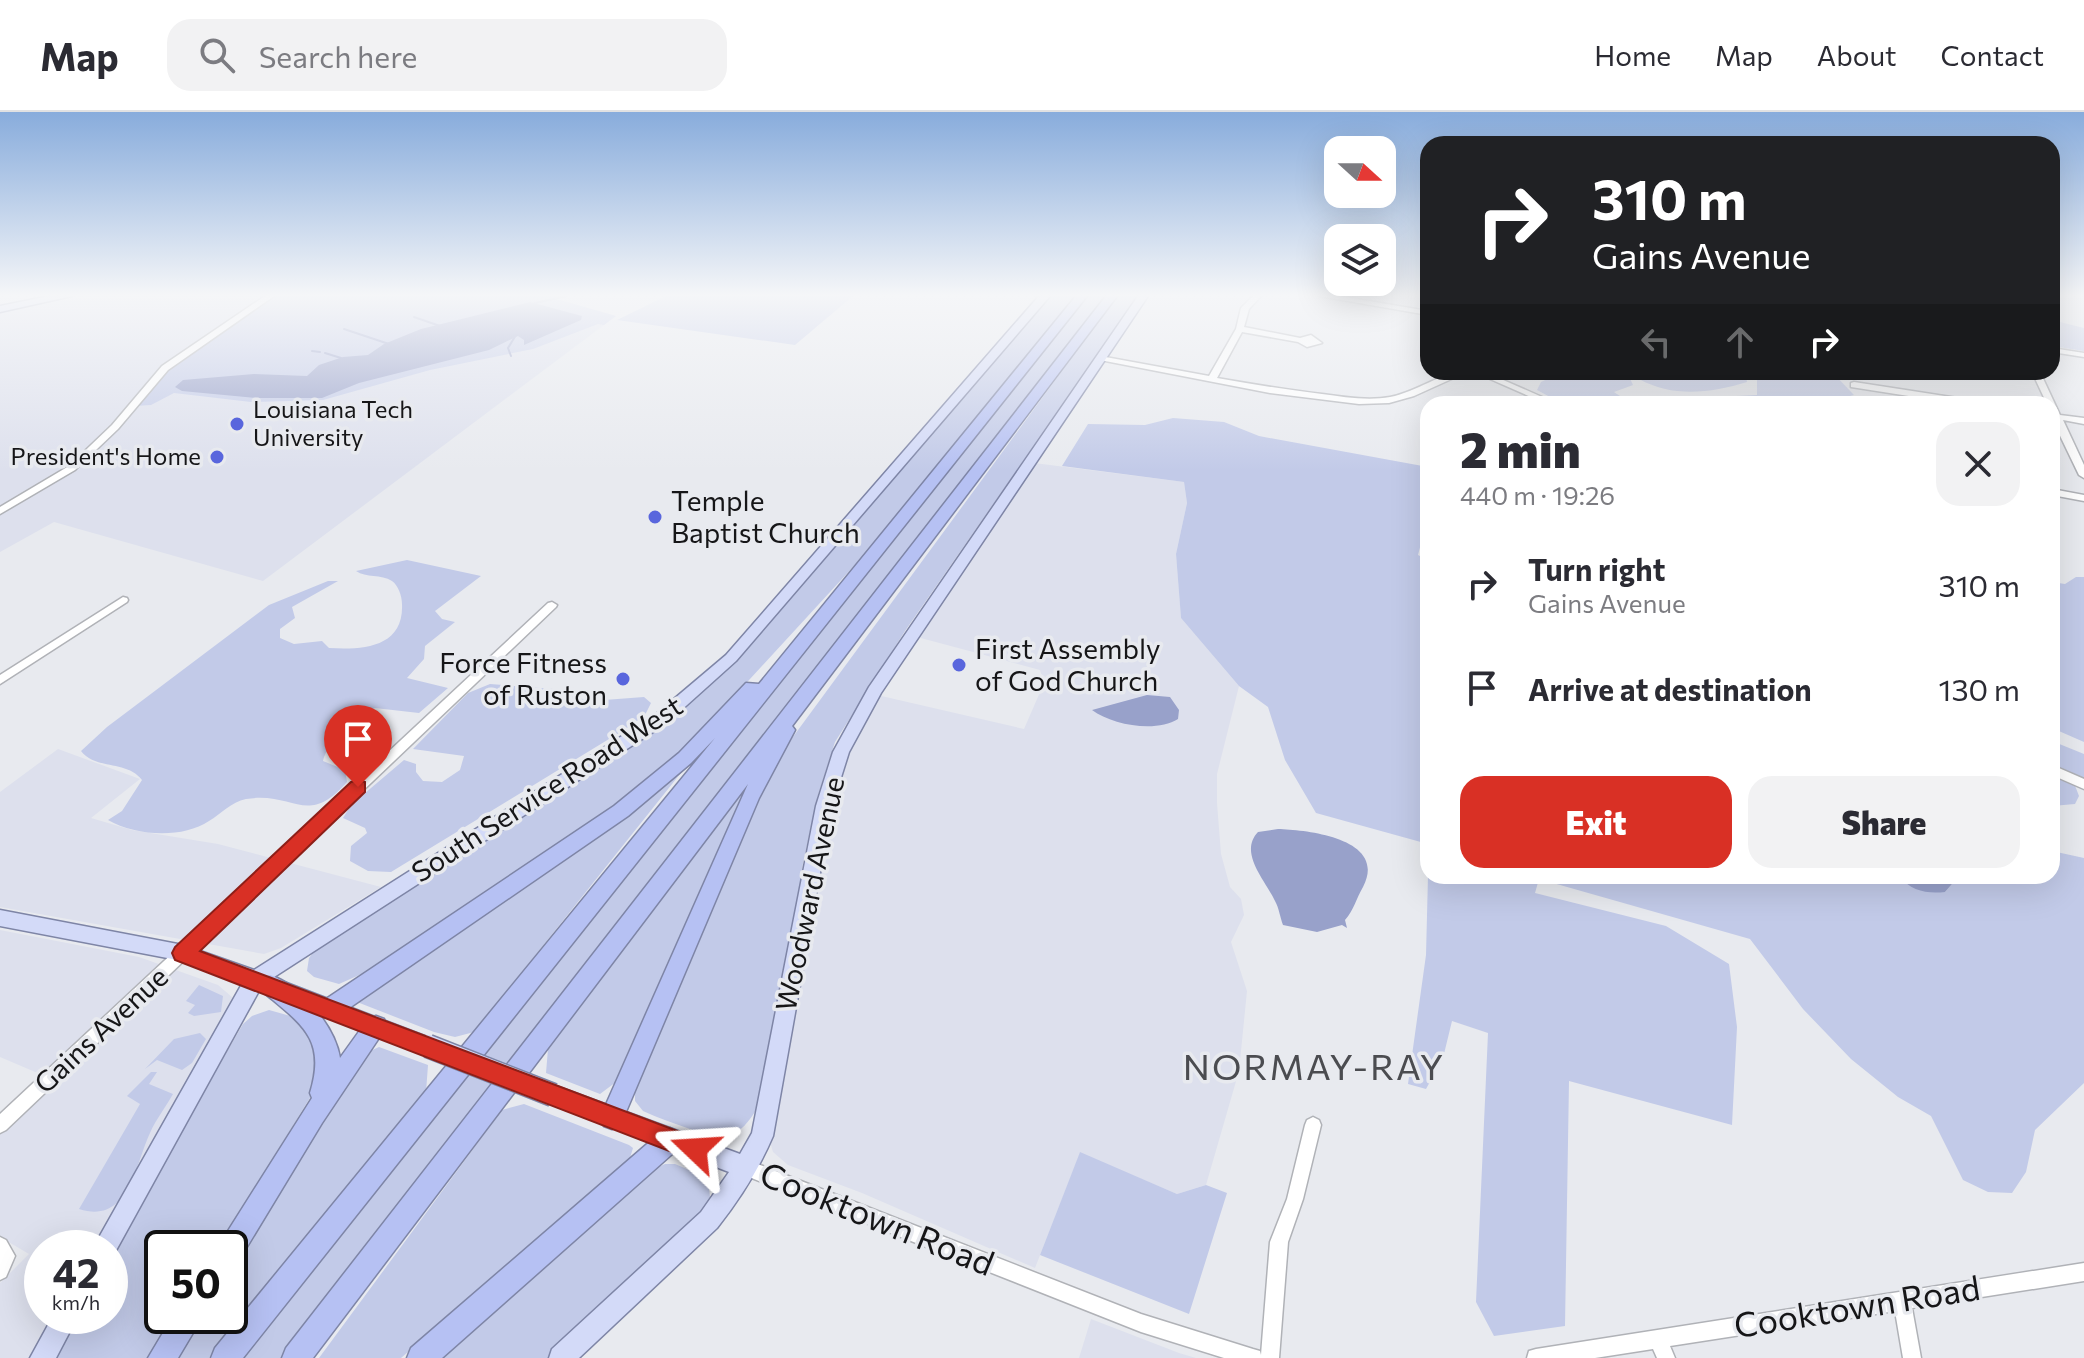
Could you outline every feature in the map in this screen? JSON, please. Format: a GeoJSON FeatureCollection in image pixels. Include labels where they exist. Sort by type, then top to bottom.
{"type":"FeatureCollection","features":[{"type":"Feature","properties":{"kind":"highway"},"geometry":{"type":"LineString","coordinates":[[225,1358],[1035,354]]}},
{"type":"Feature","properties":{"kind":"highway"},"geometry":{"type":"LineString","coordinates":[[296,1358],[1067,354]]}},
{"type":"Feature","properties":{"kind":"highway"},"geometry":{"type":"LineString","coordinates":[[331,1008],[650,788],[685,758],[765,672],[817,624]]}},
{"type":"Feature","properties":{"kind":"highway"},"geometry":{"type":"LineString","coordinates":[[612,1118],[750,798],[811,684]]}},
{"type":"Feature","properties":{"kind":"highway"},"geometry":{"type":"LineString","coordinates":[[262,982],[318,1026],[327,1044],[327,1079],[314,1115]]}},
{"type":"Feature","properties":{"kind":"highway"},"geometry":{"type":"LineString","coordinates":[[243,1230],[314,1115],[376,1026]]}},
{"type":"Feature","properties":{"kind":"highway"},"geometry":{"type":"LineString","coordinates":[[421,1358],[670,1140]]}},
{"type":"Feature","properties":{"kind":"highway"},"geometry":{"type":"LineString","coordinates":[[162,1358],[177,1334]]}},
{"type":"Feature","properties":{"kind":"main road","name":"South Service Road West"},"geometry":{"type":"LineString","coordinates":[[116,1230],[262,982],[608,754],[694,692],[731,658],[995,354]]}},
{"type":"Feature","properties":{"kind":"main road","name":"Woodward Avenue"},"geometry":{"type":"LineString","coordinates":[[561,1358],[709,1220],[762,1136],[821,820],[841,752],[874,691],[1103,354]]}},
{"type":"Feature","properties":{"kind":"main road","name":"Cooktown Road"},"geometry":{"type":"LineString","coordinates":[[0,918],[183,953],[745,1167]]}},
{"type":"Feature","properties":{"kind":"main road"},"geometry":{"type":"LineString","coordinates":[[42,1358],[56,1334]]}},
{"type":"Feature","properties":{"kind":"street"},"geometry":{"type":"LineString","coordinates":[[0,511],[72,468],[115,427],[165,368],[185,354]]}},
{"type":"Feature","properties":{"kind":"street"},"geometry":{"type":"LineString","coordinates":[[1212,379],[1226,354]]}},
{"type":"Feature","properties":{"kind":"street"},"geometry":{"type":"LineString","coordinates":[[1100,358],[1325,397],[1389,400],[1442,380]]}},
{"type":"Feature","properties":{"kind":"street"},"geometry":{"type":"LineString","coordinates":[[1497,380],[1535,396]]}},
{"type":"Feature","properties":{"kind":"street"},"geometry":{"type":"LineString","coordinates":[[1854,385],[1925,396]]}},
{"type":"Feature","properties":{"kind":"street"},"geometry":{"type":"LineString","coordinates":[[2060,413],[2084,421]]}},
{"type":"Feature","properties":{"kind":"street"},"geometry":{"type":"LineString","coordinates":[[2060,425],[2084,475]]}},
{"type":"Feature","properties":{"kind":"street"},"geometry":{"type":"LineString","coordinates":[[2060,494],[2084,498]]}},
{"type":"Feature","properties":{"kind":"street"},"geometry":{"type":"LineString","coordinates":[[0,680],[123,600]]}},
{"type":"Feature","properties":{"kind":"street","name":"Gains Avenue"},"geometry":{"type":"LineString","coordinates":[[0,1125],[552,605]]}},
{"type":"Feature","properties":{"kind":"street"},"geometry":{"type":"LineString","coordinates":[[2060,774],[2084,784]]}},
{"type":"Feature","properties":{"kind":"street"},"geometry":{"type":"LineString","coordinates":[[1270,1358],[1279,1242],[1295,1199],[1313,1125]]}},
{"type":"Feature","properties":{"kind":"street","name":"Cooktown Road"},"geometry":{"type":"LineString","coordinates":[[745,1167],[1223,1354],[1253,1358]]}},
{"type":"Feature","properties":{"kind":"street","name":"Cooktown Road"},"geometry":{"type":"LineString","coordinates":[[1536,1358],[2084,1272]]}},
{"type":"Feature","properties":{"kind":"street"},"geometry":{"type":"LineString","coordinates":[[1902,1300],[1912,1358]]}},
{"type":"Feature","properties":{"kind":"street"},"geometry":{"type":"LineString","coordinates":[[1658,1339],[1666,1358]]}},
{"type":"Feature","properties":{"kind":"shaded area","name":"Louisiana Tech University"},"geometry":{"type":"Polygon","coordinates":[[[0,354],[565,354],[263,581],[54,522],[0,552],[0,354]]]}},
{"type":"Feature","properties":{"kind":"shaded area"},"geometry":{"type":"Polygon","coordinates":[[[189,354],[508,354],[430,370],[323,400],[251,402],[174,393],[151,405],[135,406],[173,365],[189,354]]]}},
{"type":"Feature","properties":{"kind":"shaded area"},"geometry":{"type":"Polygon","coordinates":[[[473,354],[359,383],[322,398],[257,398],[182,391],[175,387],[183,380],[254,374],[307,376],[319,365],[343,357],[473,354]]]}},
{"type":"Feature","properties":{"kind":"shaded area"},"geometry":{"type":"Polygon","coordinates":[[[997,354],[1028,354],[864,555],[681,754],[603,815],[366,972],[339,984],[314,977],[307,971],[309,958],[318,946],[704,688],[997,354]]]}},
{"type":"Feature","properties":{"kind":"shaded area"},"geometry":{"type":"Polygon","coordinates":[[[1041,354],[1060,354],[284,1358],[239,1358],[1041,354]]]}},
{"type":"Feature","properties":{"kind":"shaded area"},"geometry":{"type":"Polygon","coordinates":[[[1074,354],[1098,354],[905,631],[835,742],[818,795],[803,863],[793,944],[761,1102],[740,1130],[715,1136],[643,1111],[635,1101],[635,1084],[767,782],[787,745],[1074,354]]]}},
{"type":"Feature","properties":{"kind":"shaded area"},"geometry":{"type":"Polygon","coordinates":[[[1631,380],[1633,385],[1614,392],[1620,396],[1548,396],[1537,390],[1541,382],[1631,380]]]}},
{"type":"Feature","properties":{"kind":"shaded area"},"geometry":{"type":"Polygon","coordinates":[[[1641,380],[1747,382],[1692,392],[1641,380]]]}},
{"type":"Feature","properties":{"kind":"shaded area"},"geometry":{"type":"Polygon","coordinates":[[[1757,380],[1840,380],[1854,395],[1737,396],[1757,395],[1757,380]]]}},
{"type":"Feature","properties":{"kind":"shaded area"},"geometry":{"type":"Polygon","coordinates":[[[1173,418],[1224,422],[1259,436],[1420,466],[1420,842],[1316,813],[1285,760],[1268,707],[1239,686],[1181,618],[1176,554],[1187,503],[1184,482],[1062,466],[1088,424],[1145,425],[1173,418]]]}},
{"type":"Feature","properties":{"kind":"shaded area"},"geometry":{"type":"Polygon","coordinates":[[[1034,463],[1184,482],[1187,503],[1176,554],[1181,618],[1239,686],[1217,774],[1217,803],[1221,854],[1230,887],[1241,899],[1244,915],[1231,942],[1247,991],[1239,1071],[1206,1185],[1177,1194],[1080,1153],[1035,1268],[862,1193],[788,1165],[773,1152],[770,1142],[827,822],[840,769],[877,695],[1024,729],[1044,683],[1040,670],[917,637],[1034,463]]]}},
{"type":"Feature","properties":{"kind":"shaded area"},"geometry":{"type":"Polygon","coordinates":[[[407,560],[481,576],[435,611],[442,619],[455,622],[425,646],[424,659],[407,678],[448,688],[419,713],[375,708],[344,730],[330,746],[323,761],[345,770],[347,782],[333,796],[310,805],[276,799],[246,799],[198,827],[173,833],[145,832],[108,820],[122,811],[142,780],[128,770],[94,761],[81,751],[107,727],[269,605],[328,581],[338,581],[292,607],[295,618],[280,629],[280,638],[294,644],[322,641],[329,648],[355,648],[367,647],[388,638],[401,619],[402,601],[398,588],[388,579],[356,571],[407,560]]]}},
{"type":"Feature","properties":{"kind":"shaded area"},"geometry":{"type":"Polygon","coordinates":[[[2076,577],[2084,577],[2084,742],[2060,732],[2060,583],[2065,584],[2076,577]]]}},
{"type":"Feature","properties":{"kind":"shaded area"},"geometry":{"type":"Polygon","coordinates":[[[490,684],[579,691],[579,698],[591,701],[644,697],[651,703],[645,715],[632,725],[391,872],[368,871],[350,861],[351,846],[367,833],[365,828],[343,818],[351,805],[404,760],[416,764],[416,772],[423,781],[442,782],[460,770],[464,756],[413,749],[468,693],[490,684]]]}},
{"type":"Feature","properties":{"kind":"shaded area"},"geometry":{"type":"Polygon","coordinates":[[[1147,695],[1170,697],[1179,710],[1178,719],[1158,726],[1134,725],[1111,720],[1092,710],[1147,695]]]}},
{"type":"Feature","properties":{"kind":"shaded area"},"geometry":{"type":"Polygon","coordinates":[[[2060,744],[2084,754],[2084,780],[2060,769],[2060,744]]]}},
{"type":"Feature","properties":{"kind":"shaded area"},"geometry":{"type":"Polygon","coordinates":[[[58,749],[140,779],[91,818],[132,830],[218,844],[381,887],[281,948],[264,954],[0,907],[0,792],[58,749]]]}},
{"type":"Feature","properties":{"kind":"shaded area"},"geometry":{"type":"Polygon","coordinates":[[[688,764],[474,1032],[455,1037],[434,1032],[357,1002],[688,764]]]}},
{"type":"Feature","properties":{"kind":"shaded area"},"geometry":{"type":"Polygon","coordinates":[[[754,776],[616,1082],[600,1094],[546,1073],[548,1049],[754,776]]]}},
{"type":"Feature","properties":{"kind":"shaded area"},"geometry":{"type":"Polygon","coordinates":[[[2060,777],[2074,783],[2079,796],[2075,804],[2060,805],[2060,777]]]}},
{"type":"Feature","properties":{"kind":"shaded area"},"geometry":{"type":"Polygon","coordinates":[[[1278,829],[1342,840],[1365,858],[1368,871],[1345,920],[1347,928],[1342,925],[1317,932],[1283,925],[1276,904],[1252,858],[1251,849],[1258,832],[1278,829]]]}},
{"type":"Feature","properties":{"kind":"shaded area"},"geometry":{"type":"Polygon","coordinates":[[[2060,853],[2084,858],[2084,1083],[2035,1130],[2026,1172],[2012,1193],[1988,1192],[1963,1180],[1931,1116],[1898,1097],[1851,1059],[1803,1009],[1750,939],[1557,884],[1914,884],[1945,892],[1952,884],[2060,884],[2060,853]]]}},
{"type":"Feature","properties":{"kind":"shaded area"},"geometry":{"type":"Polygon","coordinates":[[[1428,884],[1538,884],[1535,893],[1666,926],[1729,964],[1737,1027],[1732,1125],[1569,1081],[1565,1326],[1494,1336],[1476,1302],[1488,1033],[1452,1021],[1443,1058],[1426,1089],[1408,1084],[1426,955],[1428,884]]]}},
{"type":"Feature","properties":{"kind":"shaded area"},"geometry":{"type":"Polygon","coordinates":[[[1908,884],[1952,884],[1945,892],[1938,893],[1908,884]]]}},
{"type":"Feature","properties":{"kind":"shaded area"},"geometry":{"type":"Polygon","coordinates":[[[0,930],[139,957],[218,985],[232,997],[230,1010],[106,1230],[24,1230],[24,1251],[0,1237],[0,1130],[54,1080],[0,1057],[0,930]]]}},
{"type":"Feature","properties":{"kind":"shaded area"},"geometry":{"type":"Polygon","coordinates":[[[199,985],[223,996],[221,1012],[194,1016],[188,1013],[195,1005],[186,1001],[199,985]]]}},
{"type":"Feature","properties":{"kind":"shaded area"},"geometry":{"type":"Polygon","coordinates":[[[269,1010],[294,1017],[319,1039],[316,1088],[229,1230],[144,1230],[144,1334],[163,1334],[148,1358],[51,1358],[64,1334],[128,1334],[128,1230],[122,1230],[243,1024],[252,1016],[269,1010]]]}},
{"type":"Feature","properties":{"kind":"shaded area"},"geometry":{"type":"Polygon","coordinates":[[[200,1033],[206,1039],[192,1063],[182,1070],[157,1060],[145,1069],[174,1039],[200,1033]]]}},
{"type":"Feature","properties":{"kind":"shaded area"},"geometry":{"type":"Polygon","coordinates":[[[379,1047],[428,1065],[426,1092],[248,1310],[248,1233],[368,1052],[379,1047]]]}},
{"type":"Feature","properties":{"kind":"shaded area"},"geometry":{"type":"Polygon","coordinates":[[[151,1072],[157,1072],[149,1084],[173,1094],[152,1128],[128,1189],[109,1208],[96,1212],[79,1209],[140,1104],[127,1096],[151,1072]]]}},
{"type":"Feature","properties":{"kind":"shaded area"},"geometry":{"type":"Polygon","coordinates":[[[524,1104],[629,1145],[633,1148],[629,1161],[401,1358],[319,1358],[502,1110],[524,1104]]]}},
{"type":"Feature","properties":{"kind":"shaded area"},"geometry":{"type":"Polygon","coordinates":[[[1080,1152],[1177,1194],[1206,1185],[1227,1193],[1189,1314],[1040,1255],[1080,1152]]]}},
{"type":"Feature","properties":{"kind":"shaded area"},"geometry":{"type":"Polygon","coordinates":[[[675,1164],[708,1178],[710,1197],[706,1209],[551,1358],[434,1358],[656,1168],[675,1164]]]}},
{"type":"Feature","properties":{"kind":"shaded area"},"geometry":{"type":"Polygon","coordinates":[[[24,1259],[24,1334],[48,1334],[34,1358],[0,1358],[0,1283],[24,1259]]]}},
{"type":"Feature","properties":{"kind":"shaded area"},"geometry":{"type":"Polygon","coordinates":[[[1091,1319],[1179,1353],[1196,1358],[1079,1358],[1091,1319]]]}},
{"type":"Feature","properties":{"kind":"shaded area"},"geometry":{"type":"Polygon","coordinates":[[[183,1334],[229,1334],[209,1358],[168,1358],[183,1334]]]}},
{"type":"Feature","properties":{"kind":"waterway"},"geometry":{"type":"LineString","coordinates":[[329,354],[341,358]]}},
{"type":"Feature","properties":{"kind":"place","name":"Louisiana Tech University"},"geometry":{"type":"Point","coordinates":[237,424]}},
{"type":"Feature","properties":{"kind":"place","name":"President's Home"},"geometry":{"type":"Point","coordinates":[217,457]}},
{"type":"Feature","properties":{"kind":"place","name":"Temple Baptist Church"},"geometry":{"type":"Point","coordinates":[655,517]}},
{"type":"Feature","properties":{"kind":"place","name":"First Assembly of God Church"},"geometry":{"type":"Point","coordinates":[959,665]}},
{"type":"Feature","properties":{"kind":"place","name":"Force Fitness of Ruston"},"geometry":{"type":"Point","coordinates":[623,679]}},
{"type":"Feature","properties":{"kind":"district","name":"NORMAY-RAY"},"geometry":{"type":"Point","coordinates":[1314,1067]}},
{"type":"Feature","properties":{"kind":"route"},"geometry":{"type":"LineString","coordinates":[[358,787],[183,953],[695,1149]]}}]}
